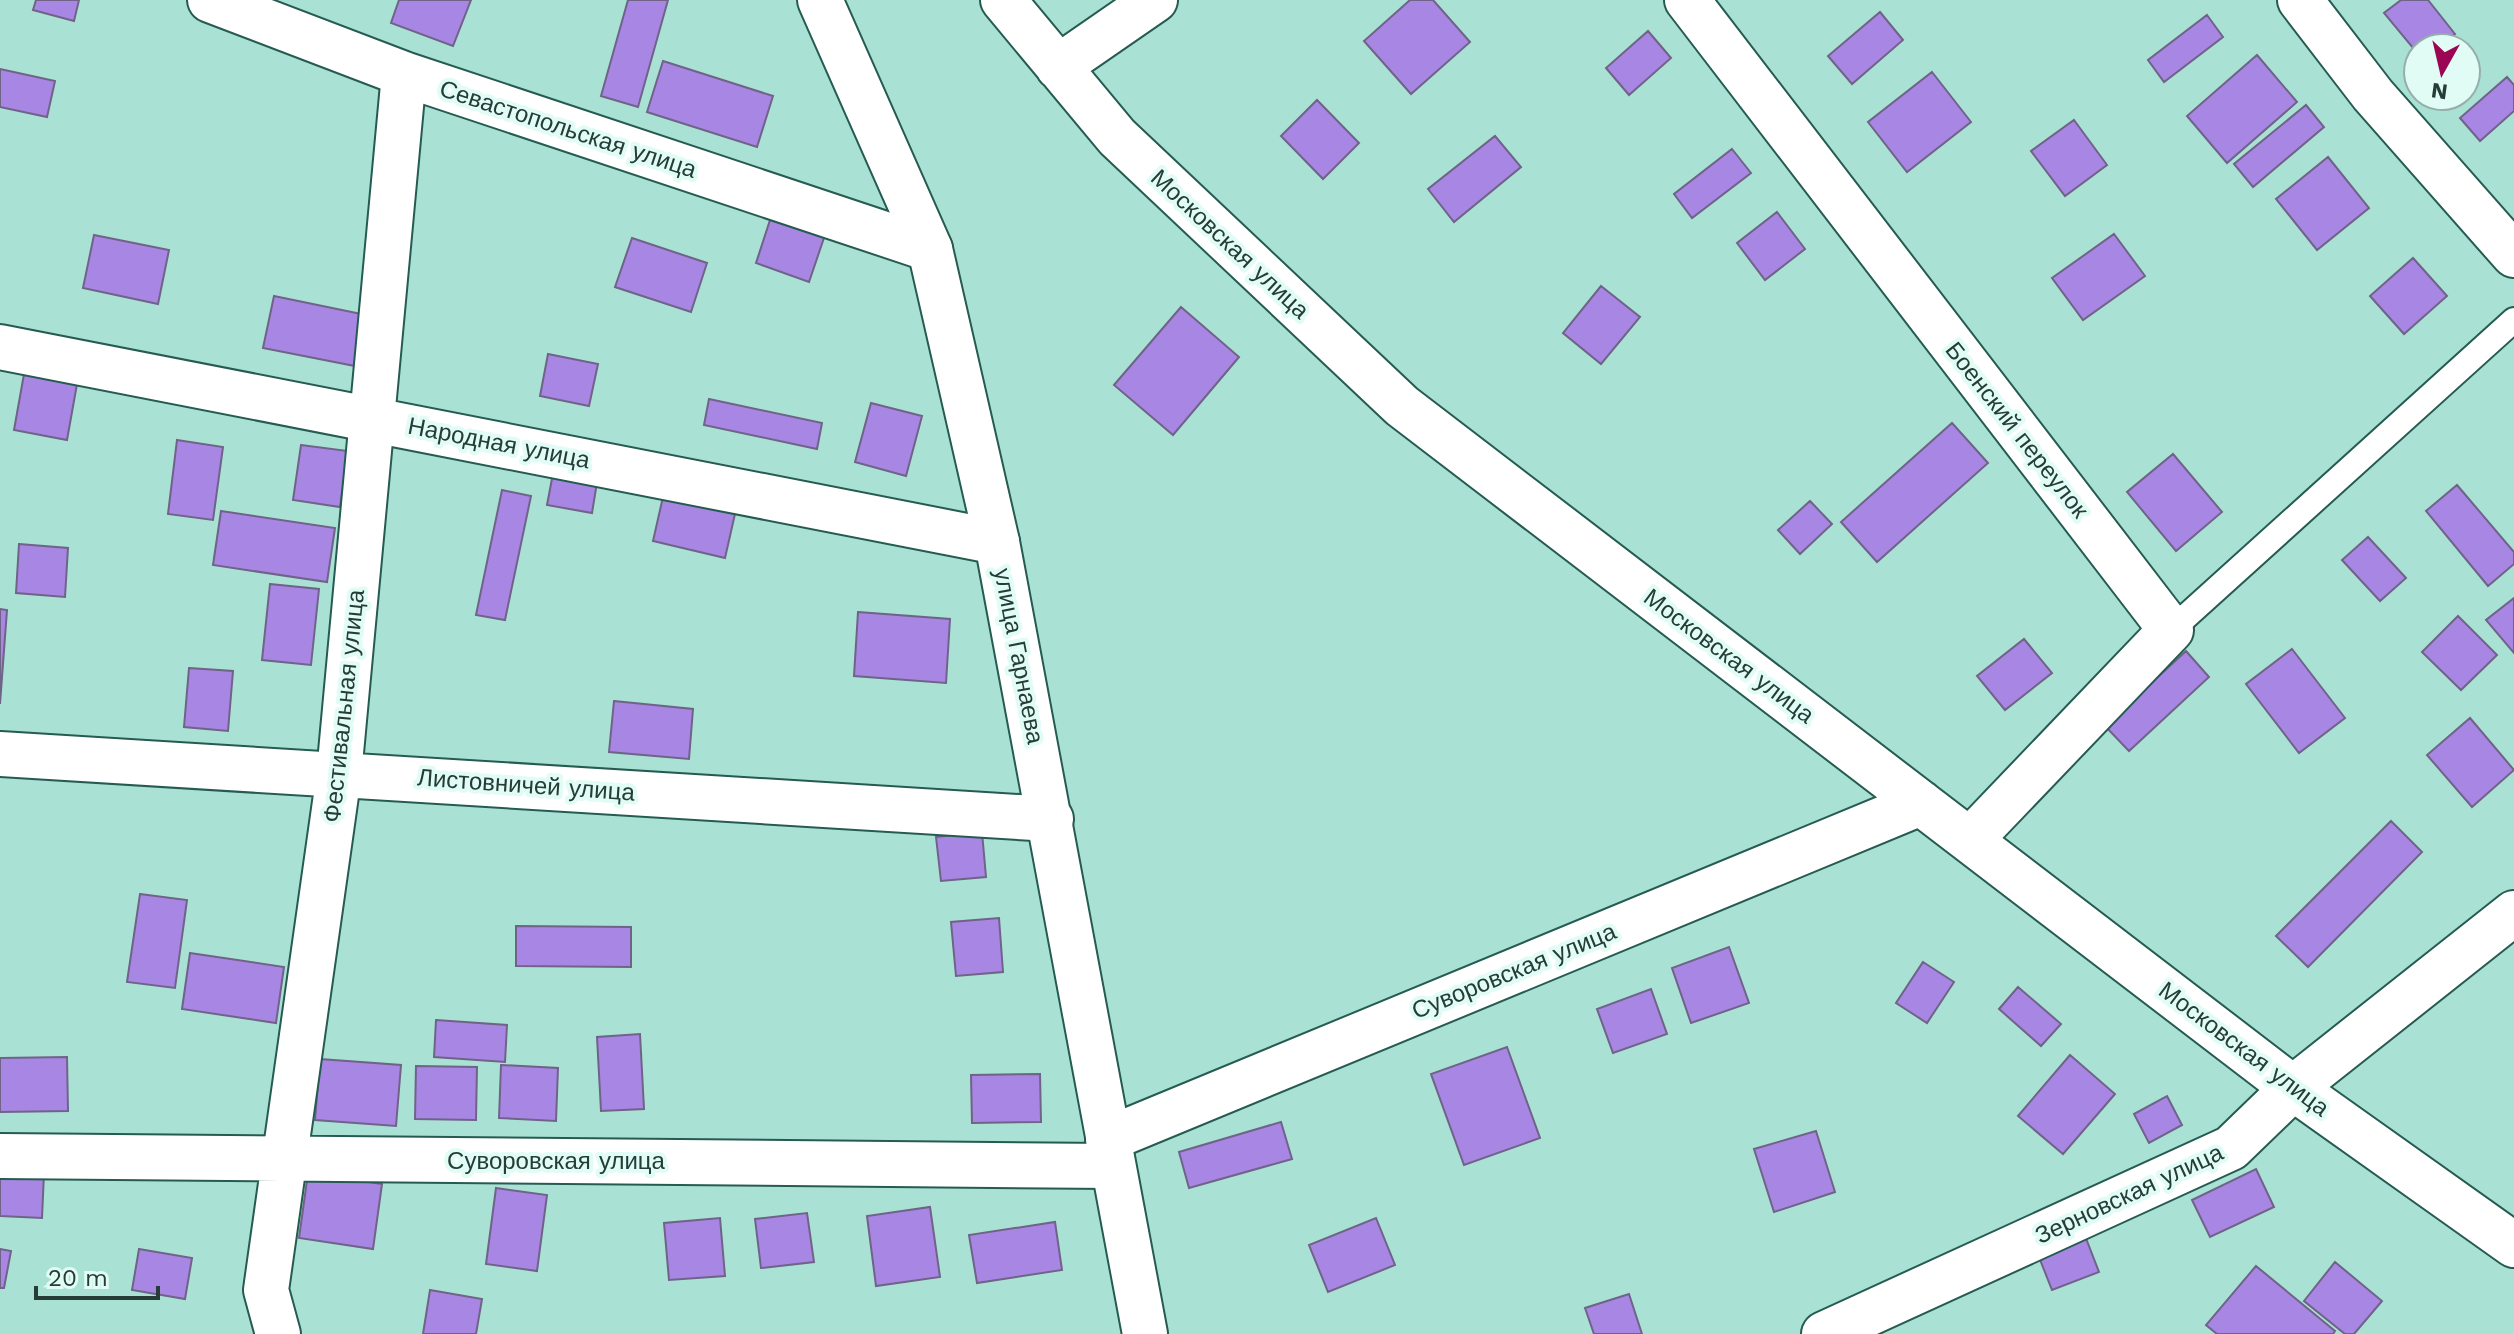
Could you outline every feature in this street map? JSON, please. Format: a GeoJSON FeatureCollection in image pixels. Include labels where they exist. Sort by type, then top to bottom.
{"type":"FeatureCollection","features":[{"type":"Feature","properties":{"kind":"street","name":"Севастопольская улица"},"geometry":{"type":"LineString","coordinates":[[210,0],[404,74],[930,249]]}},
{"type":"Feature","properties":{"kind":"street","name":"улица Гарнаева"},"geometry":{"type":"LineString","coordinates":[[820,0],[930,249],[997,542],[1145,1334]]}},
{"type":"Feature","properties":{"kind":"street","name":"Московская улица"},"geometry":{"type":"LineString","coordinates":[[1003,0],[1117,137],[1402,406],[2293,1088],[2514,1245]]}},
{"type":"Feature","properties":{"kind":"street"},"geometry":{"type":"LineString","coordinates":[[1058,67],[1155,0]]}},
{"type":"Feature","properties":{"kind":"street","name":"Боенский переулок"},"geometry":{"type":"LineString","coordinates":[[1687,0],[2171,630]]}},
{"type":"Feature","properties":{"kind":"street"},"geometry":{"type":"LineString","coordinates":[[2300,0],[2373,95],[2514,255]]}},
{"type":"Feature","properties":{"kind":"street","name":"Фестивальная улица"},"geometry":{"type":"LineString","coordinates":[[278,1334],[266,1290],[287,1159],[339,774],[404,74]]}},
{"type":"Feature","properties":{"kind":"street","name":"Народная улица"},"geometry":{"type":"LineString","coordinates":[[0,347],[997,542]]}},
{"type":"Feature","properties":{"kind":"street"},"geometry":{"type":"LineString","coordinates":[[1970,840],[2171,630]]}},
{"type":"Feature","properties":{"kind":"street","name":"Листовничей улица"},"geometry":{"type":"LineString","coordinates":[[0,754],[1051,819]]}},
{"type":"Feature","properties":{"kind":"street","name":"Суворовская улица"},"geometry":{"type":"LineString","coordinates":[[0,1156],[287,1159],[1110,1153],[1921,803]]}},
{"type":"Feature","properties":{"kind":"street","name":"Зерновская улица"},"geometry":{"type":"LineString","coordinates":[[1824,1334],[2231,1148],[2293,1088],[2514,913]]}},
{"type":"Feature","properties":{"kind":"lane"},"geometry":{"type":"LineString","coordinates":[[2171,630],[2514,320]]}},
{"type":"Feature","properties":{"kind":"building"},"geometry":{"type":"Polygon","coordinates":[[[36,0],[79,0],[74,21],[33,10],[36,0]]]}},
{"type":"Feature","properties":{"kind":"building"},"geometry":{"type":"Polygon","coordinates":[[[399,0],[471,0],[453,46],[391,23],[399,0]]]}},
{"type":"Feature","properties":{"kind":"building"},"geometry":{"type":"Polygon","coordinates":[[[628,0],[668,0],[638,107],[601,96],[628,0]]]}},
{"type":"Feature","properties":{"kind":"building"},"geometry":{"type":"Polygon","coordinates":[[[1410,0],[1433,0],[1470,42],[1411,94],[1364,41],[1410,0]]]}},
{"type":"Feature","properties":{"kind":"building"},"geometry":{"type":"Polygon","coordinates":[[[2401,0],[2428,0],[2453,32],[2402,32],[2402,35],[2384,13],[2401,0]]]}},
{"type":"Feature","properties":{"kind":"building"},"geometry":{"type":"Polygon","coordinates":[[[1880,12],[1903,40],[1852,84],[1828,56],[1880,12]]]}},
{"type":"Feature","properties":{"kind":"building"},"geometry":{"type":"Polygon","coordinates":[[[2207,15],[2223,37],[2164,82],[2148,60],[2207,15]]]}},
{"type":"Feature","properties":{"kind":"building"},"geometry":{"type":"Polygon","coordinates":[[[1648,31],[1671,58],[1629,95],[1606,68],[1648,31]]]}},
{"type":"Feature","properties":{"kind":"building"},"geometry":{"type":"Polygon","coordinates":[[[2257,55],[2297,102],[2227,163],[2187,116],[2257,55]]]}},
{"type":"Feature","properties":{"kind":"building"},"geometry":{"type":"Polygon","coordinates":[[[663,61],[773,96],[757,147],[647,112],[663,61]]]}},
{"type":"Feature","properties":{"kind":"building"},"geometry":{"type":"Polygon","coordinates":[[[0,69],[55,81],[47,117],[0,107],[0,69]]]}},
{"type":"Feature","properties":{"kind":"building"},"geometry":{"type":"Polygon","coordinates":[[[1932,72],[1971,122],[1907,172],[1868,122],[1932,72]]]}},
{"type":"Feature","properties":{"kind":"building"},"geometry":{"type":"Polygon","coordinates":[[[2507,77],[2514,85],[2514,111],[2480,141],[2460,118],[2467,112],[2482,112],[2482,99],[2507,77]]]}},
{"type":"Feature","properties":{"kind":"building"},"geometry":{"type":"Polygon","coordinates":[[[1317,100],[1359,143],[1323,179],[1281,136],[1317,100]]]}},
{"type":"Feature","properties":{"kind":"building"},"geometry":{"type":"Polygon","coordinates":[[[2306,105],[2324,127],[2253,187],[2234,164],[2306,105]]]}},
{"type":"Feature","properties":{"kind":"building"},"geometry":{"type":"Polygon","coordinates":[[[2074,120],[2107,165],[2065,196],[2031,151],[2074,120]]]}},
{"type":"Feature","properties":{"kind":"building"},"geometry":{"type":"Polygon","coordinates":[[[1495,136],[1521,167],[1454,222],[1428,189],[1495,136]]]}},
{"type":"Feature","properties":{"kind":"building"},"geometry":{"type":"Polygon","coordinates":[[[1732,149],[1751,173],[1692,218],[1674,194],[1732,149]]]}},
{"type":"Feature","properties":{"kind":"building"},"geometry":{"type":"Polygon","coordinates":[[[2328,157],[2369,208],[2317,250],[2276,199],[2328,157]]]}},
{"type":"Feature","properties":{"kind":"building"},"geometry":{"type":"Polygon","coordinates":[[[1777,212],[1805,249],[1765,280],[1737,243],[1777,212]]]}},
{"type":"Feature","properties":{"kind":"building"},"geometry":{"type":"Polygon","coordinates":[[[771,217],[825,235],[809,282],[756,263],[771,217]]]}},
{"type":"Feature","properties":{"kind":"building"},"geometry":{"type":"Polygon","coordinates":[[[2114,234],[2145,276],[2083,320],[2052,278],[2114,234]]]}},
{"type":"Feature","properties":{"kind":"building"},"geometry":{"type":"Polygon","coordinates":[[[94,235],[169,250],[158,304],[83,288],[94,235]]]}},
{"type":"Feature","properties":{"kind":"building"},"geometry":{"type":"Polygon","coordinates":[[[632,238],[707,263],[691,312],[615,287],[632,238]]]}},
{"type":"Feature","properties":{"kind":"building"},"geometry":{"type":"Polygon","coordinates":[[[2413,258],[2447,296],[2404,334],[2370,296],[2413,258]]]}},
{"type":"Feature","properties":{"kind":"building"},"geometry":{"type":"Polygon","coordinates":[[[1601,286],[1640,317],[1601,364],[1563,333],[1601,286]]]}},
{"type":"Feature","properties":{"kind":"building"},"geometry":{"type":"Polygon","coordinates":[[[274,296],[376,317],[365,368],[263,348],[274,296]]]}},
{"type":"Feature","properties":{"kind":"building"},"geometry":{"type":"Polygon","coordinates":[[[1181,307],[1239,357],[1173,435],[1114,385],[1181,307]]]}},
{"type":"Feature","properties":{"kind":"building"},"geometry":{"type":"Polygon","coordinates":[[[548,354],[598,364],[589,406],[540,396],[548,354]]]}},
{"type":"Feature","properties":{"kind":"building"},"geometry":{"type":"Polygon","coordinates":[[[24,374],[77,384],[67,440],[14,430],[24,374]]]}},
{"type":"Feature","properties":{"kind":"building"},"geometry":{"type":"Polygon","coordinates":[[[709,399],[822,423],[817,449],[704,425],[709,399]]]}},
{"type":"Feature","properties":{"kind":"building"},"geometry":{"type":"Polygon","coordinates":[[[871,403],[922,416],[906,476],[855,462],[871,403]]]}},
{"type":"Feature","properties":{"kind":"building"},"geometry":{"type":"Polygon","coordinates":[[[1952,423],[1988,463],[1877,562],[1841,522],[1952,423]]]}},
{"type":"Feature","properties":{"kind":"building"},"geometry":{"type":"Polygon","coordinates":[[[177,440],[223,447],[213,520],[168,514],[177,440]]]}},
{"type":"Feature","properties":{"kind":"building"},"geometry":{"type":"Polygon","coordinates":[[[301,445],[348,451],[340,507],[293,500],[301,445]]]}},
{"type":"Feature","properties":{"kind":"building"},"geometry":{"type":"Polygon","coordinates":[[[2173,454],[2222,512],[2176,551],[2127,492],[2173,454]]]}},
{"type":"Feature","properties":{"kind":"building"},"geometry":{"type":"Polygon","coordinates":[[[555,463],[599,470],[592,513],[547,505],[555,463]]]}},
{"type":"Feature","properties":{"kind":"building"},"geometry":{"type":"Polygon","coordinates":[[[2457,485],[2514,552],[2514,564],[2488,586],[2426,511],[2457,485]]]}},
{"type":"Feature","properties":{"kind":"building"},"geometry":{"type":"Polygon","coordinates":[[[665,488],[737,505],[725,558],[653,541],[665,488]]]}},
{"type":"Feature","properties":{"kind":"building"},"geometry":{"type":"Polygon","coordinates":[[[502,490],[531,496],[505,620],[476,615],[502,490]]]}},
{"type":"Feature","properties":{"kind":"building"},"geometry":{"type":"Polygon","coordinates":[[[1810,501],[1832,524],[1800,554],[1778,530],[1810,501]]]}},
{"type":"Feature","properties":{"kind":"building"},"geometry":{"type":"Polygon","coordinates":[[[221,511],[335,528],[327,582],[213,565],[221,511]]]}},
{"type":"Feature","properties":{"kind":"building"},"geometry":{"type":"Polygon","coordinates":[[[2368,537],[2406,578],[2380,601],[2342,560],[2368,537]]]}},
{"type":"Feature","properties":{"kind":"building"},"geometry":{"type":"Polygon","coordinates":[[[19,544],[68,548],[65,597],[16,593],[19,544]]]}},
{"type":"Feature","properties":{"kind":"building"},"geometry":{"type":"Polygon","coordinates":[[[270,584],[319,589],[311,665],[262,660],[270,584]]]}},
{"type":"Feature","properties":{"kind":"building"},"geometry":{"type":"Polygon","coordinates":[[[2514,598],[2514,653],[2486,620],[2514,598]]]}},
{"type":"Feature","properties":{"kind":"building"},"geometry":{"type":"Polygon","coordinates":[[[0,609],[7,610],[0,704],[0,609]]]}},
{"type":"Feature","properties":{"kind":"building"},"geometry":{"type":"Polygon","coordinates":[[[858,612],[950,619],[946,683],[854,676],[858,612]]]}},
{"type":"Feature","properties":{"kind":"building"},"geometry":{"type":"Polygon","coordinates":[[[2458,616],[2497,655],[2461,690],[2422,652],[2458,616]]]}},
{"type":"Feature","properties":{"kind":"building"},"geometry":{"type":"Polygon","coordinates":[[[2024,639],[2052,673],[2005,710],[1977,676],[2024,639]]]}},
{"type":"Feature","properties":{"kind":"building"},"geometry":{"type":"Polygon","coordinates":[[[2292,649],[2345,718],[2299,753],[2246,684],[2292,649]]]}},
{"type":"Feature","properties":{"kind":"building"},"geometry":{"type":"Polygon","coordinates":[[[2186,651],[2209,677],[2129,751],[2105,726],[2186,651]]]}},
{"type":"Feature","properties":{"kind":"building"},"geometry":{"type":"Polygon","coordinates":[[[189,668],[233,671],[228,731],[184,727],[189,668]]]}},
{"type":"Feature","properties":{"kind":"building"},"geometry":{"type":"Polygon","coordinates":[[[614,701],[693,709],[689,759],[609,752],[614,701]]]}},
{"type":"Feature","properties":{"kind":"building"},"geometry":{"type":"Polygon","coordinates":[[[2470,718],[2514,770],[2472,807],[2427,755],[2470,718]]]}},
{"type":"Feature","properties":{"kind":"building"},"geometry":{"type":"Polygon","coordinates":[[[2391,821],[2422,852],[2308,967],[2276,936],[2391,821]]]}},
{"type":"Feature","properties":{"kind":"building"},"geometry":{"type":"Polygon","coordinates":[[[982,832],[986,877],[941,881],[936,837],[982,832]]]}},
{"type":"Feature","properties":{"kind":"building"},"geometry":{"type":"Polygon","coordinates":[[[140,894],[187,900],[175,988],[127,982],[140,894]]]}},
{"type":"Feature","properties":{"kind":"building"},"geometry":{"type":"Polygon","coordinates":[[[999,918],[1003,972],[956,976],[951,922],[999,918]]]}},
{"type":"Feature","properties":{"kind":"building"},"geometry":{"type":"Polygon","coordinates":[[[516,926],[631,927],[631,967],[516,966],[516,926]]]}},
{"type":"Feature","properties":{"kind":"building"},"geometry":{"type":"Polygon","coordinates":[[[1729,947],[1749,1003],[1691,1023],[1672,968],[1729,947]]]}},
{"type":"Feature","properties":{"kind":"building"},"geometry":{"type":"Polygon","coordinates":[[[190,953],[284,967],[276,1023],[182,1009],[190,953]]]}},
{"type":"Feature","properties":{"kind":"building"},"geometry":{"type":"Polygon","coordinates":[[[1923,962],[1954,982],[1927,1023],[1896,1003],[1923,962]]]}},
{"type":"Feature","properties":{"kind":"building"},"geometry":{"type":"Polygon","coordinates":[[[2018,987],[2061,1024],[2041,1046],[1999,1009],[2018,987]]]}},
{"type":"Feature","properties":{"kind":"building"},"geometry":{"type":"Polygon","coordinates":[[[1651,989],[1667,1034],[1613,1053],[1597,1009],[1651,989]]]}},
{"type":"Feature","properties":{"kind":"building"},"geometry":{"type":"Polygon","coordinates":[[[436,1020],[507,1025],[505,1062],[434,1057],[436,1020]]]}},
{"type":"Feature","properties":{"kind":"building"},"geometry":{"type":"Polygon","coordinates":[[[640,1034],[644,1109],[601,1111],[597,1037],[640,1034]]]}},
{"type":"Feature","properties":{"kind":"building"},"geometry":{"type":"Polygon","coordinates":[[[1507,1047],[1540,1138],[1464,1165],[1431,1074],[1507,1047]]]}},
{"type":"Feature","properties":{"kind":"building"},"geometry":{"type":"Polygon","coordinates":[[[2070,1055],[2115,1094],[2063,1154],[2018,1116],[2070,1055]]]}},
{"type":"Feature","properties":{"kind":"building"},"geometry":{"type":"Polygon","coordinates":[[[67,1057],[68,1111],[0,1112],[0,1058],[67,1057]]]}},
{"type":"Feature","properties":{"kind":"building"},"geometry":{"type":"Polygon","coordinates":[[[320,1059],[401,1065],[396,1126],[315,1120],[320,1059]]]}},
{"type":"Feature","properties":{"kind":"building"},"geometry":{"type":"Polygon","coordinates":[[[501,1065],[558,1068],[556,1121],[499,1118],[501,1065]]]}},
{"type":"Feature","properties":{"kind":"building"},"geometry":{"type":"Polygon","coordinates":[[[416,1066],[477,1067],[476,1120],[415,1119],[416,1066]]]}},
{"type":"Feature","properties":{"kind":"building"},"geometry":{"type":"Polygon","coordinates":[[[1040,1074],[1041,1122],[972,1123],[971,1075],[1040,1074]]]}},
{"type":"Feature","properties":{"kind":"building"},"geometry":{"type":"Polygon","coordinates":[[[2167,1096],[2182,1125],[2149,1143],[2134,1114],[2167,1096]]]}},
{"type":"Feature","properties":{"kind":"building"},"geometry":{"type":"Polygon","coordinates":[[[1281,1122],[1292,1159],[1189,1188],[1179,1152],[1281,1122]]]}},
{"type":"Feature","properties":{"kind":"building"},"geometry":{"type":"Polygon","coordinates":[[[1816,1131],[1835,1192],[1774,1212],[1754,1149],[1816,1131]]]}},
{"type":"Feature","properties":{"kind":"building"},"geometry":{"type":"Polygon","coordinates":[[[2256,1169],[2274,1207],[2210,1237],[2192,1200],[2256,1169]]]}},
{"type":"Feature","properties":{"kind":"building"},"geometry":{"type":"Polygon","coordinates":[[[0,1172],[44,1173],[42,1218],[0,1216],[0,1172]]]}},
{"type":"Feature","properties":{"kind":"building"},"geometry":{"type":"Polygon","coordinates":[[[308,1173],[382,1184],[373,1249],[299,1238],[308,1173]]]}},
{"type":"Feature","properties":{"kind":"building"},"geometry":{"type":"Polygon","coordinates":[[[496,1188],[547,1195],[537,1271],[486,1264],[496,1188]]]}},
{"type":"Feature","properties":{"kind":"building"},"geometry":{"type":"Polygon","coordinates":[[[930,1207],[940,1277],[876,1286],[867,1216],[930,1207]]]}},
{"type":"Feature","properties":{"kind":"building"},"geometry":{"type":"Polygon","coordinates":[[[807,1213],[814,1262],[761,1268],[755,1219],[807,1213]]]}},
{"type":"Feature","properties":{"kind":"building"},"geometry":{"type":"Polygon","coordinates":[[[720,1218],[725,1276],[669,1280],[664,1223],[720,1218]]]}},
{"type":"Feature","properties":{"kind":"building"},"geometry":{"type":"Polygon","coordinates":[[[1376,1218],[1395,1265],[1328,1292],[1309,1245],[1376,1218]]]}},
{"type":"Feature","properties":{"kind":"building"},"geometry":{"type":"Polygon","coordinates":[[[1055,1222],[1062,1270],[977,1283],[969,1235],[1055,1222]]]}},
{"type":"Feature","properties":{"kind":"building"},"geometry":{"type":"Polygon","coordinates":[[[2082,1228],[2099,1272],[2052,1290],[2035,1247],[2082,1228]]]}},
{"type":"Feature","properties":{"kind":"building"},"geometry":{"type":"Polygon","coordinates":[[[0,1249],[11,1251],[4,1288],[0,1288],[0,1249]]]}},
{"type":"Feature","properties":{"kind":"building"},"geometry":{"type":"Polygon","coordinates":[[[139,1249],[192,1258],[185,1299],[132,1290],[139,1249]]]}},
{"type":"Feature","properties":{"kind":"building"},"geometry":{"type":"Polygon","coordinates":[[[2335,1262],[2382,1301],[2354,1334],[2345,1334],[2304,1301],[2335,1262]]]}},
{"type":"Feature","properties":{"kind":"building"},"geometry":{"type":"Polygon","coordinates":[[[2256,1266],[2335,1331],[2333,1334],[2217,1334],[2206,1325],[2256,1266]]]}},
{"type":"Feature","properties":{"kind":"building"},"geometry":{"type":"Polygon","coordinates":[[[430,1290],[482,1299],[476,1334],[423,1334],[430,1290]]]}},
{"type":"Feature","properties":{"kind":"building"},"geometry":{"type":"Polygon","coordinates":[[[1629,1294],[1642,1334],[1594,1334],[1585,1308],[1629,1294]]]}}]}
